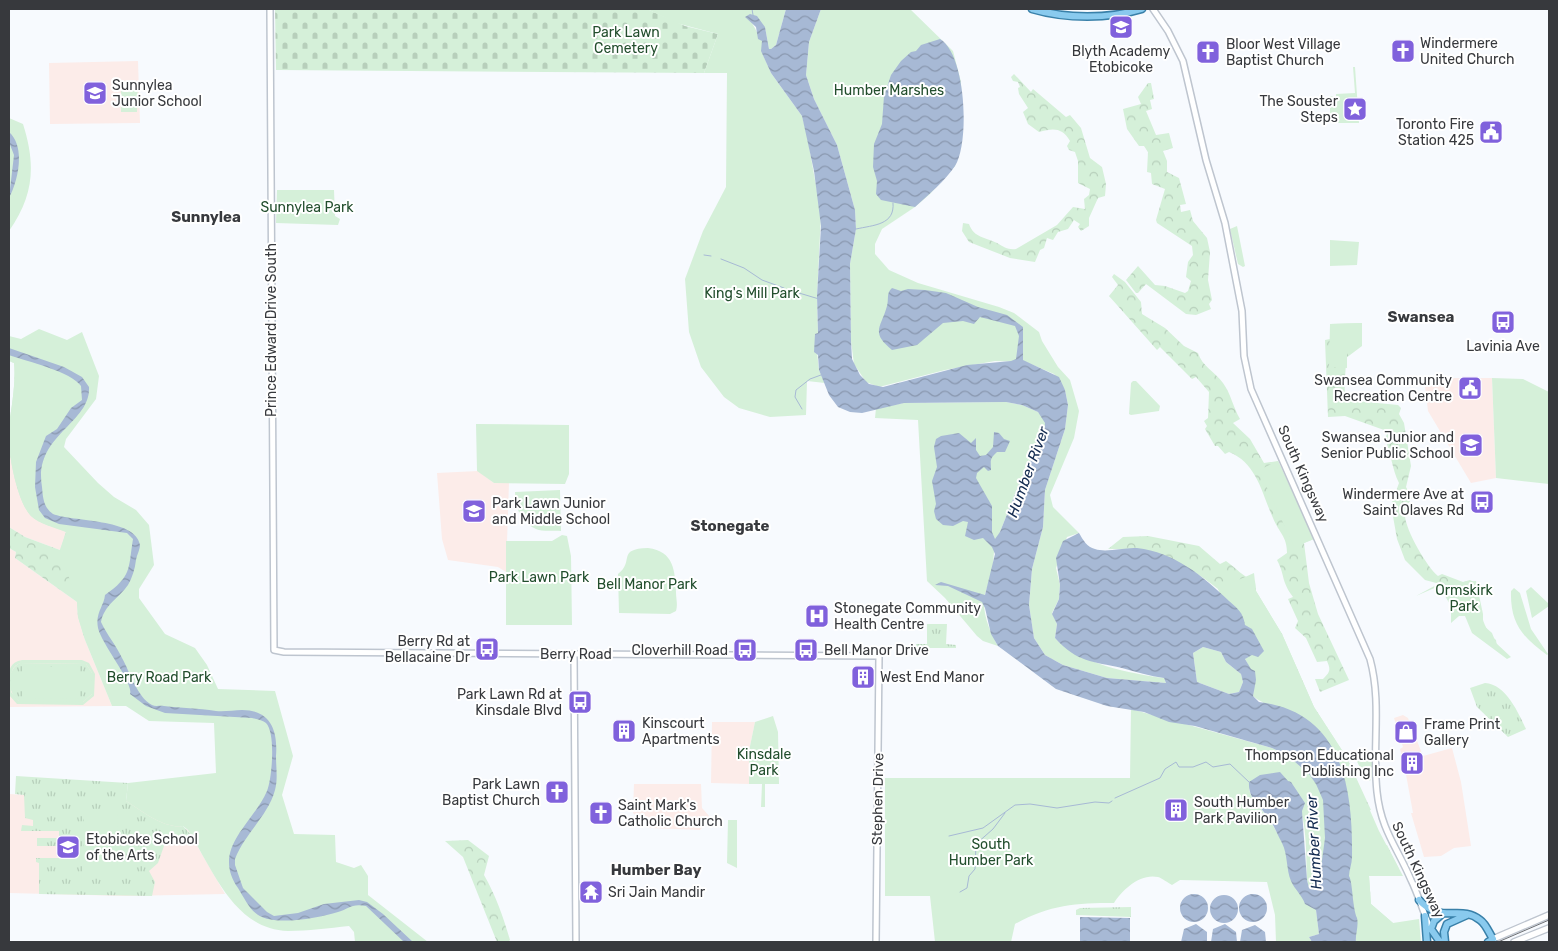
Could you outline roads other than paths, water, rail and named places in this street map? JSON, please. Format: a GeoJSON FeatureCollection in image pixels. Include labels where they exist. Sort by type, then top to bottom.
{"type":"FeatureCollection","features":[{"type":"Feature","properties":{"kind":"main road"},"geometry":{"type":"LineString","coordinates":[[1032,9],[1066,15],[1118,15],[1142,9]]}},
{"type":"Feature","properties":{"kind":"main road"},"geometry":{"type":"LineString","coordinates":[[1419,900],[1432,912],[1467,916],[1481,920],[1490,941],[1549,915]]}},
{"type":"Feature","properties":{"kind":"main road"},"geometry":{"type":"LineString","coordinates":[[1432,929],[1434,921],[1442,914]]}},
{"type":"Feature","properties":{"kind":"main road"},"geometry":{"type":"LineString","coordinates":[[1425,916],[1427,942]]}},
{"type":"Feature","properties":{"kind":"main road"},"geometry":{"type":"LineString","coordinates":[[1445,942],[1444,932],[1447,924],[1467,916]]}},
{"type":"Feature","properties":{"kind":"main road"},"geometry":{"type":"LineString","coordinates":[[1514,942],[1549,928]]}},
{"type":"Feature","properties":{"kind":"main road","name":"South Kingsway"},"geometry":{"type":"LineString","coordinates":[[1432,929],[1440,942]]}},
{"type":"Feature","properties":{"kind":"street","name":"Prince Edward Drive South"},"geometry":{"type":"LineString","coordinates":[[270,9],[274,650]]}},
{"type":"Feature","properties":{"kind":"street","name":"South Kingsway"},"geometry":{"type":"LineString","coordinates":[[1153,9],[1168,31],[1183,61],[1206,160],[1225,223],[1241,305],[1244,356],[1251,389],[1370,659],[1377,697],[1377,787],[1380,813],[1388,837],[1411,880],[1432,929]]}},
{"type":"Feature","properties":{"kind":"street","name":"Berry Road"},"geometry":{"type":"LineString","coordinates":[[274,650],[284,652],[879,656]]}},
{"type":"Feature","properties":{"kind":"street"},"geometry":{"type":"LineString","coordinates":[[574,654],[576,942]]}},
{"type":"Feature","properties":{"kind":"street","name":"Stephen Drive"},"geometry":{"type":"LineString","coordinates":[[876,942],[879,656]]}},
{"type":"Feature","properties":{"kind":"water","name":"Humber River"},"geometry":{"type":"Polygon","coordinates":[[[786,9],[821,9],[809,42],[806,75],[814,99],[837,145],[855,210],[856,229],[850,264],[851,341],[852,359],[860,375],[869,384],[883,387],[967,365],[1016,359],[1019,336],[1015,326],[980,317],[974,324],[963,321],[943,323],[917,345],[892,350],[881,339],[879,330],[887,306],[889,292],[892,288],[901,291],[908,289],[946,293],[978,307],[1007,315],[1023,327],[1023,360],[1059,377],[1065,390],[1068,405],[1065,429],[1045,490],[1043,527],[1032,569],[1029,605],[1034,638],[1045,655],[1063,665],[1107,678],[1166,683],[1164,678],[1078,657],[1055,638],[1057,624],[1052,614],[1059,599],[1060,585],[1056,558],[1063,541],[1079,533],[1087,545],[1095,549],[1137,548],[1151,550],[1176,560],[1198,574],[1235,606],[1241,614],[1245,625],[1252,629],[1264,651],[1258,657],[1252,655],[1245,659],[1251,669],[1255,671],[1256,680],[1253,696],[1259,702],[1287,709],[1309,721],[1325,737],[1337,757],[1345,780],[1350,805],[1352,857],[1349,876],[1357,921],[1356,942],[1312,942],[1309,937],[1319,934],[1316,910],[1305,904],[1293,884],[1289,876],[1282,843],[1269,818],[1250,793],[1249,782],[1260,775],[1280,772],[1291,782],[1305,803],[1302,811],[1307,880],[1309,888],[1313,883],[1315,886],[1314,890],[1316,890],[1325,838],[1323,800],[1309,774],[1287,755],[1272,748],[1195,726],[1169,722],[1144,712],[1107,706],[1056,689],[998,646],[991,634],[982,602],[948,586],[935,585],[941,582],[985,595],[995,554],[992,547],[983,538],[974,540],[965,536],[968,522],[963,521],[953,526],[943,525],[936,519],[934,511],[936,504],[932,481],[937,467],[934,447],[936,439],[941,436],[959,433],[971,443],[976,438],[976,450],[980,456],[986,455],[993,447],[994,432],[999,433],[1004,439],[1010,441],[1005,452],[997,452],[993,456],[991,470],[988,471],[984,467],[977,473],[976,478],[992,506],[992,532],[995,539],[1000,532],[1021,479],[1044,434],[1045,423],[1038,412],[1022,405],[1006,402],[904,403],[862,413],[850,412],[838,407],[829,395],[819,370],[818,355],[814,352],[815,334],[818,333],[817,296],[821,226],[814,171],[802,116],[771,73],[761,51],[762,41],[758,39],[756,27],[745,17],[750,14],[757,16],[765,27],[769,49],[776,45],[786,9]],[[1203,647],[1193,653],[1197,682],[1229,694],[1239,692],[1243,682],[1241,674],[1226,662],[1221,652],[1203,647]]]}},
{"type":"Feature","properties":{"kind":"water"},"geometry":{"type":"Polygon","coordinates":[[[940,39],[949,48],[960,79],[964,119],[960,154],[955,166],[946,177],[915,207],[881,200],[876,194],[877,181],[873,167],[874,144],[882,124],[884,96],[891,75],[901,61],[911,52],[916,51],[921,45],[940,39]]]}},
{"type":"Feature","properties":{"kind":"water"},"geometry":{"type":"Polygon","coordinates":[[[9,132],[17,146],[19,164],[15,183],[9,198],[14,155],[9,142],[9,132]]]}},
{"type":"Feature","properties":{"kind":"water"},"geometry":{"type":"Polygon","coordinates":[[[9,348],[64,367],[82,377],[89,387],[87,400],[81,411],[53,442],[46,455],[42,469],[43,498],[45,505],[53,514],[116,525],[136,536],[140,547],[131,579],[124,590],[105,611],[101,622],[120,653],[134,684],[142,696],[155,706],[219,711],[252,711],[266,718],[274,730],[277,778],[275,790],[267,808],[244,841],[235,859],[235,865],[243,888],[267,912],[274,916],[298,913],[324,904],[359,900],[367,902],[413,942],[404,942],[366,906],[353,906],[321,916],[289,921],[262,917],[248,905],[231,874],[229,861],[231,849],[269,785],[272,767],[272,746],[269,728],[265,722],[252,718],[165,713],[146,706],[130,694],[127,681],[101,635],[97,623],[105,595],[120,583],[127,572],[133,539],[127,533],[59,524],[45,518],[39,510],[35,487],[36,462],[46,436],[57,429],[71,408],[82,400],[81,386],[76,381],[59,372],[9,355],[9,348]]]}},
{"type":"Feature","properties":{"kind":"water"},"geometry":{"type":"Polygon","coordinates":[[[1194,894],[1204,898],[1208,908],[1204,918],[1194,922],[1184,918],[1180,908],[1184,898],[1194,894]]]}},
{"type":"Feature","properties":{"kind":"water"},"geometry":{"type":"Polygon","coordinates":[[[1253,894],[1263,898],[1267,908],[1263,918],[1253,922],[1243,918],[1239,908],[1243,898],[1253,894]]]}},
{"type":"Feature","properties":{"kind":"water"},"geometry":{"type":"Polygon","coordinates":[[[1224,895],[1234,899],[1238,909],[1234,919],[1224,923],[1214,919],[1210,909],[1214,899],[1224,895]]]}},
{"type":"Feature","properties":{"kind":"water"},"geometry":{"type":"Polygon","coordinates":[[[1080,917],[1130,918],[1130,942],[1080,942],[1080,917]]]}},
{"type":"Feature","properties":{"kind":"water"},"geometry":{"type":"Polygon","coordinates":[[[1196,924],[1207,932],[1207,942],[1181,942],[1184,929],[1196,924]]]}},
{"type":"Feature","properties":{"kind":"water"},"geometry":{"type":"Polygon","coordinates":[[[1225,924],[1236,932],[1237,942],[1211,942],[1213,929],[1225,924]]]}},
{"type":"Feature","properties":{"kind":"water"},"geometry":{"type":"Polygon","coordinates":[[[1255,925],[1265,932],[1266,942],[1240,942],[1242,930],[1255,925]]]}},
{"type":"Feature","properties":{"kind":"waterway"},"geometry":{"type":"LineString","coordinates":[[752,9],[753,15]]}},
{"type":"Feature","properties":{"kind":"waterway"},"geometry":{"type":"LineString","coordinates":[[856,229],[876,225],[887,220],[891,216],[893,203]]}},
{"type":"Feature","properties":{"kind":"waterway"},"geometry":{"type":"LineString","coordinates":[[704,255],[711,256]]}},
{"type":"Feature","properties":{"kind":"waterway"},"geometry":{"type":"LineString","coordinates":[[721,259],[744,268],[762,280],[784,288]]}},
{"type":"Feature","properties":{"kind":"waterway"},"geometry":{"type":"LineString","coordinates":[[789,290],[819,299]]}},
{"type":"Feature","properties":{"kind":"waterway"},"geometry":{"type":"LineString","coordinates":[[802,409],[795,397],[796,390],[810,379],[821,375]]}},
{"type":"Feature","properties":{"kind":"waterway"},"geometry":{"type":"LineString","coordinates":[[1115,798],[1160,778],[1165,769],[1176,762],[1179,767],[1193,767],[1206,762],[1213,767],[1230,764],[1250,783]]}},
{"type":"Feature","properties":{"kind":"waterway"},"geometry":{"type":"LineString","coordinates":[[949,836],[983,828],[1015,805],[1030,804],[1057,808],[1095,802],[1109,803],[1112,801]]}},
{"type":"Feature","properties":{"kind":"waterway"},"geometry":{"type":"LineString","coordinates":[[960,892],[967,888],[969,876],[975,869],[976,844],[993,829],[1005,813]]}},
{"type":"Feature","properties":{"kind":"tram line"},"geometry":{"type":"LineString","coordinates":[[1498,942],[1549,920]]}},
{"type":"Feature","properties":{"kind":"place","name":"Blyth Academy Etobicoke"},"geometry":{"type":"Point","coordinates":[1121,27]}},
{"type":"Feature","properties":{"kind":"place","name":"Windermere United Church"},"geometry":{"type":"Point","coordinates":[1403,51]}},
{"type":"Feature","properties":{"kind":"place","name":"Bloor West Village Baptist Church"},"geometry":{"type":"Point","coordinates":[1208,52]}},
{"type":"Feature","properties":{"kind":"place","name":"Sunnylea Junior School"},"geometry":{"type":"Point","coordinates":[95,93]}},
{"type":"Feature","properties":{"kind":"place","name":"The Souster Steps"},"geometry":{"type":"Point","coordinates":[1355,109]}},
{"type":"Feature","properties":{"kind":"place","name":"Toronto Fire Station 425"},"geometry":{"type":"Point","coordinates":[1491,132]}},
{"type":"Feature","properties":{"kind":"place","name":"Lavinia Ave"},"geometry":{"type":"Point","coordinates":[1503,322]}},
{"type":"Feature","properties":{"kind":"place","name":"Swansea Community Recreation Centre"},"geometry":{"type":"Point","coordinates":[1470,388]}},
{"type":"Feature","properties":{"kind":"place","name":"Swansea Junior and Senior Public School"},"geometry":{"type":"Point","coordinates":[1471,445]}},
{"type":"Feature","properties":{"kind":"place","name":"Windermere Ave at Saint Olaves Rd"},"geometry":{"type":"Point","coordinates":[1482,502]}},
{"type":"Feature","properties":{"kind":"place","name":"Park Lawn Junior and Middle School"},"geometry":{"type":"Point","coordinates":[474,511]}},
{"type":"Feature","properties":{"kind":"place","name":"Stonegate Community Health Centre"},"geometry":{"type":"Point","coordinates":[817,616]}},
{"type":"Feature","properties":{"kind":"place","name":"Berry Rd at Bellacaine Dr"},"geometry":{"type":"Point","coordinates":[487,649]}},
{"type":"Feature","properties":{"kind":"place","name":"Cloverhill Road"},"geometry":{"type":"Point","coordinates":[745,650]}},
{"type":"Feature","properties":{"kind":"place","name":"Bell Manor Drive"},"geometry":{"type":"Point","coordinates":[806,650]}},
{"type":"Feature","properties":{"kind":"place","name":"West End Manor"},"geometry":{"type":"Point","coordinates":[863,677]}},
{"type":"Feature","properties":{"kind":"place","name":"Park Lawn Rd at Kinsdale Blvd"},"geometry":{"type":"Point","coordinates":[580,702]}},
{"type":"Feature","properties":{"kind":"place","name":"Kinscourt Apartments"},"geometry":{"type":"Point","coordinates":[624,731]}},
{"type":"Feature","properties":{"kind":"place","name":"Frame Print Gallery"},"geometry":{"type":"Point","coordinates":[1406,732]}},
{"type":"Feature","properties":{"kind":"place","name":"Thompson Educational Publishing Inc"},"geometry":{"type":"Point","coordinates":[1412,763]}},
{"type":"Feature","properties":{"kind":"place","name":"Park Lawn Baptist Church"},"geometry":{"type":"Point","coordinates":[557,792]}},
{"type":"Feature","properties":{"kind":"place","name":"South Humber Park Pavilion"},"geometry":{"type":"Point","coordinates":[1176,810]}},
{"type":"Feature","properties":{"kind":"place","name":"Saint Mark's Catholic Church"},"geometry":{"type":"Point","coordinates":[601,813]}},
{"type":"Feature","properties":{"kind":"place","name":"Etobicoke School of the Arts"},"geometry":{"type":"Point","coordinates":[68,847]}},
{"type":"Feature","properties":{"kind":"place","name":"Sri Jain Mandir"},"geometry":{"type":"Point","coordinates":[591,892]}},
{"type":"Feature","properties":{"kind":"district","name":"Sunnylea"},"geometry":{"type":"Point","coordinates":[206,217]}},
{"type":"Feature","properties":{"kind":"district","name":"Swansea"},"geometry":{"type":"Point","coordinates":[1421,317]}},
{"type":"Feature","properties":{"kind":"district","name":"Stonegate"},"geometry":{"type":"Point","coordinates":[730,526]}},
{"type":"Feature","properties":{"kind":"district","name":"Humber Bay"},"geometry":{"type":"Point","coordinates":[656,870]}},
{"type":"Feature","properties":{"kind":"park label","name":"Park Lawn Cemetery"},"geometry":{"type":"Point","coordinates":[626,40]}},
{"type":"Feature","properties":{"kind":"park label","name":"Humber Marshes"},"geometry":{"type":"Point","coordinates":[889,90]}},
{"type":"Feature","properties":{"kind":"park label","name":"Sunnylea Park"},"geometry":{"type":"Point","coordinates":[307,207]}},
{"type":"Feature","properties":{"kind":"park label","name":"King's Mill Park"},"geometry":{"type":"Point","coordinates":[752,293]}},
{"type":"Feature","properties":{"kind":"park label","name":"Park Lawn Park"},"geometry":{"type":"Point","coordinates":[539,577]}},
{"type":"Feature","properties":{"kind":"park label","name":"Bell Manor Park"},"geometry":{"type":"Point","coordinates":[647,584]}},
{"type":"Feature","properties":{"kind":"park label","name":"Ormskirk Park"},"geometry":{"type":"Point","coordinates":[1464,598]}},
{"type":"Feature","properties":{"kind":"park label","name":"Berry Road Park"},"geometry":{"type":"Point","coordinates":[159,677]}},
{"type":"Feature","properties":{"kind":"park label","name":"Kinsdale Park"},"geometry":{"type":"Point","coordinates":[764,762]}},
{"type":"Feature","properties":{"kind":"park label","name":"South Humber Park"},"geometry":{"type":"Point","coordinates":[991,852]}}]}
